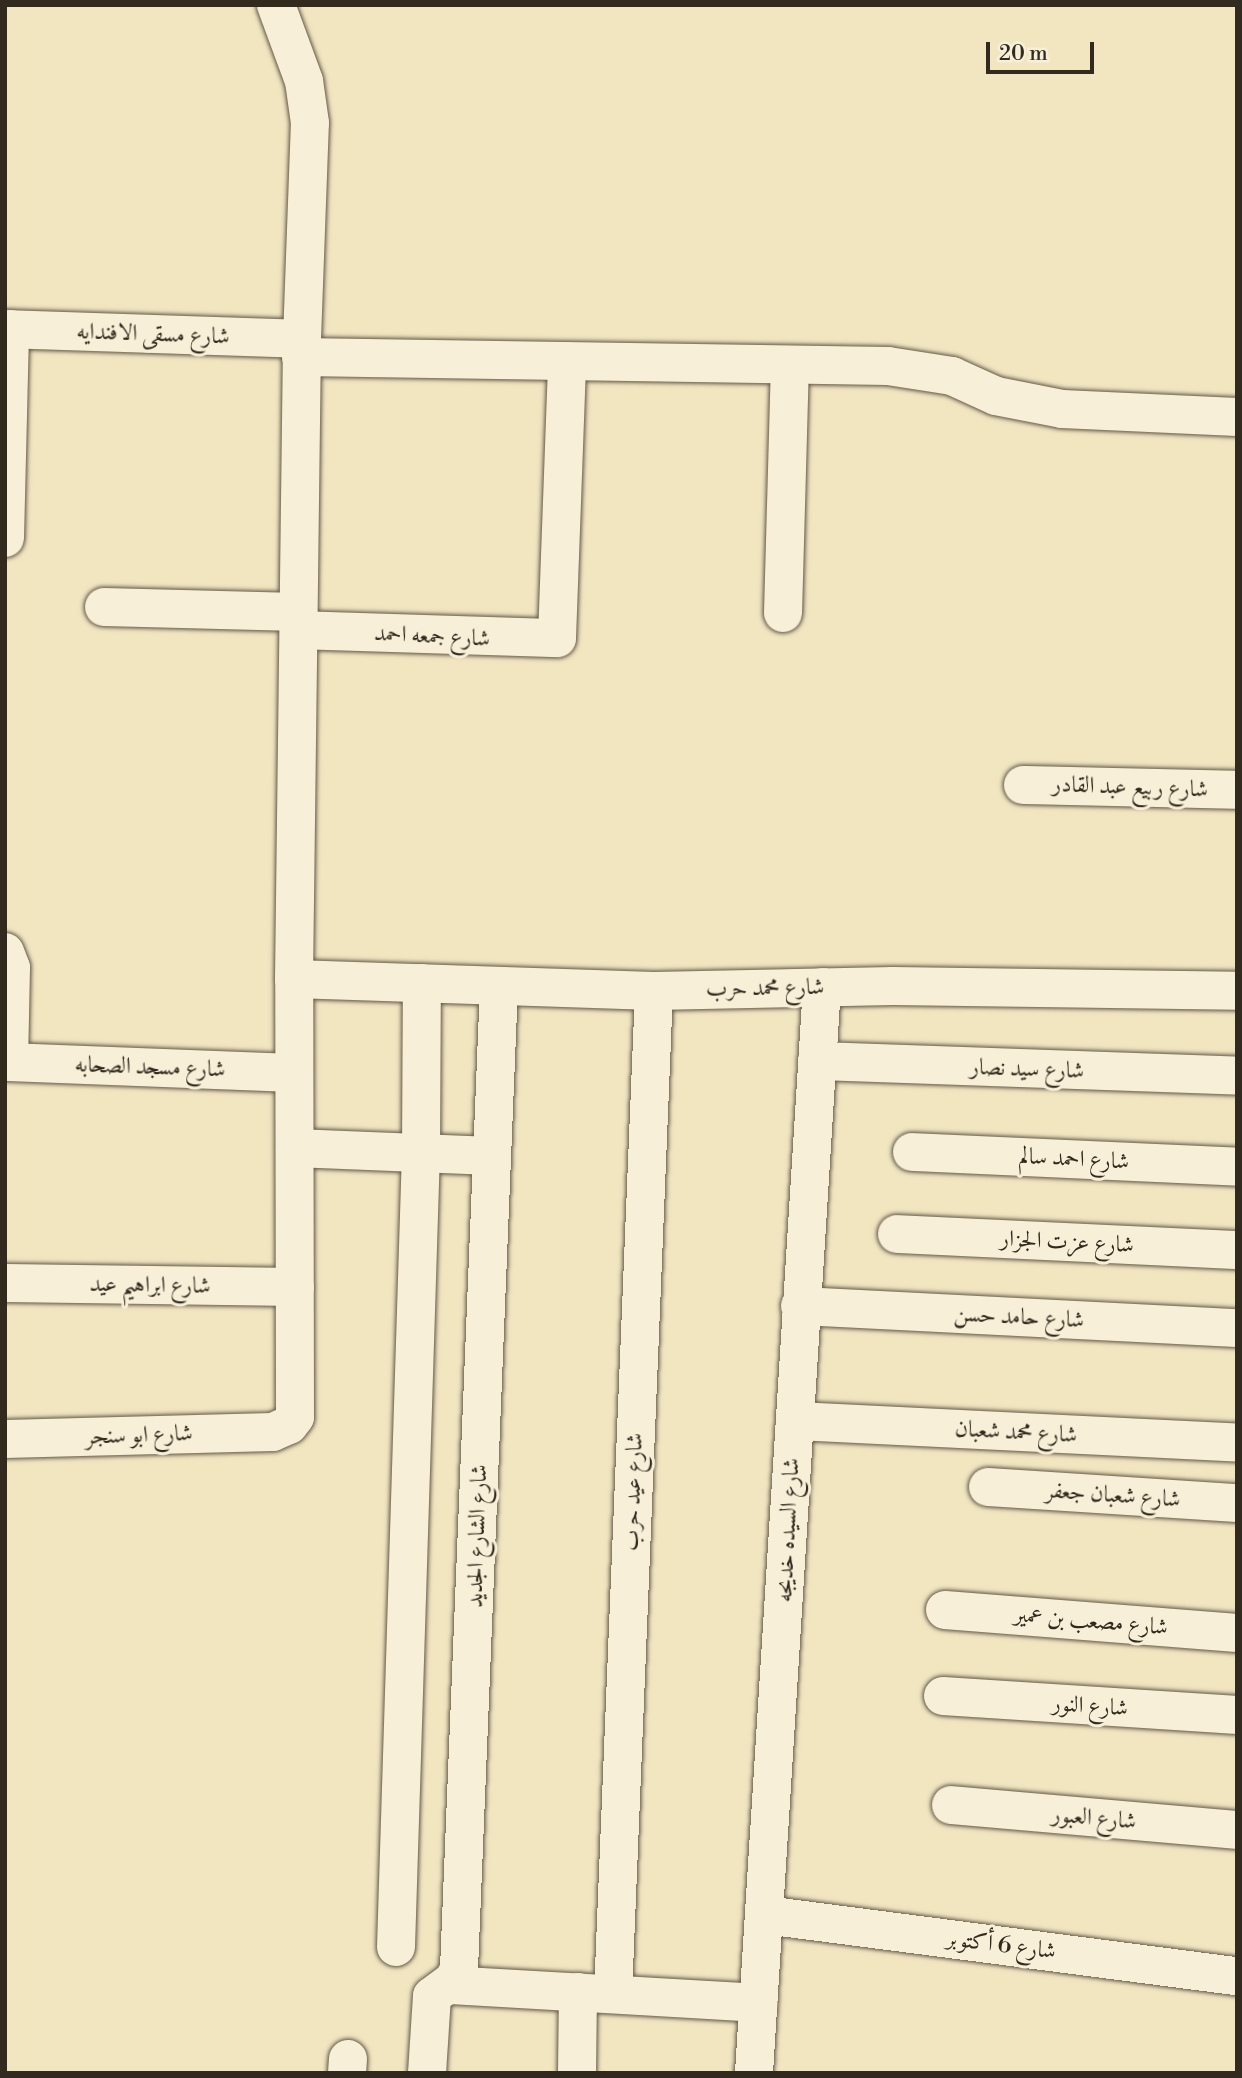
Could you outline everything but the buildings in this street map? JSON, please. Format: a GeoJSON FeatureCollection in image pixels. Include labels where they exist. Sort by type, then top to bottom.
{"type":"FeatureCollection","features":[{"type":"Feature","properties":{"kind":"street"},"geometry":{"type":"LineString","coordinates":[[276,5],[304,80],[310,123],[302,348],[298,621],[294,979],[295,1287]]}},
{"type":"Feature","properties":{"kind":"street"},"geometry":{"type":"LineString","coordinates":[[5,538],[8,329]]}},
{"type":"Feature","properties":{"kind":"street","name":"شارع مسقى الافندايه"},"geometry":{"type":"LineString","coordinates":[[8,329],[302,348],[567,361],[888,366],[952,376],[996,396],[1062,409],[1237,417]]}},
{"type":"Feature","properties":{"kind":"street","name":"شارع جمعه احمد"},"geometry":{"type":"LineString","coordinates":[[104,607],[551,641],[560,632],[567,361]]}},
{"type":"Feature","properties":{"kind":"street"},"geometry":{"type":"LineString","coordinates":[[783,613],[790,365]]}},
{"type":"Feature","properties":{"kind":"street","name":"شارع ربيع عبد القادر"},"geometry":{"type":"LineString","coordinates":[[1023,785],[1237,790]]}},
{"type":"Feature","properties":{"kind":"street"},"geometry":{"type":"LineString","coordinates":[[5,952],[10,968],[7,1062]]}},
{"type":"Feature","properties":{"kind":"street","name":"شارع محمد حرب"},"geometry":{"type":"LineString","coordinates":[[294,979],[654,991],[822,987],[1237,991]]}},
{"type":"Feature","properties":{"kind":"street"},"geometry":{"type":"LineString","coordinates":[[396,1947],[421,1153],[422,983]]}},
{"type":"Feature","properties":{"kind":"street","name":"شارع الشارع الجديد"},"geometry":{"type":"LineString","coordinates":[[427,2073],[431,2001],[438,1989],[448,1985],[459,1969],[499,986]]}},
{"type":"Feature","properties":{"kind":"street","name":"شارع السيده خديجه"},"geometry":{"type":"LineString","coordinates":[[754,2073],[822,987]]}},
{"type":"Feature","properties":{"kind":"street","name":"شارع عيد حرب"},"geometry":{"type":"LineString","coordinates":[[578,2073],[595,1993],[654,991]]}},
{"type":"Feature","properties":{"kind":"street","name":"شارع سيد نصار"},"geometry":{"type":"LineString","coordinates":[[817,1061],[1237,1076]]}},
{"type":"Feature","properties":{"kind":"street","name":"شارع مسجد الصحابه"},"geometry":{"type":"LineString","coordinates":[[7,1062],[294,1073]]}},
{"type":"Feature","properties":{"kind":"street"},"geometry":{"type":"LineString","coordinates":[[295,1148],[492,1156]]}},
{"type":"Feature","properties":{"kind":"street","name":"شارع احمد سالم"},"geometry":{"type":"LineString","coordinates":[[912,1152],[1237,1167]]}},
{"type":"Feature","properties":{"kind":"street","name":"شارع عزت الجزار"},"geometry":{"type":"LineString","coordinates":[[897,1234],[1237,1250]]}},
{"type":"Feature","properties":{"kind":"street","name":"شارع ابراهيم عيد"},"geometry":{"type":"LineString","coordinates":[[5,1283],[295,1287]]}},
{"type":"Feature","properties":{"kind":"street","name":"شارع ابو سنجر"},"geometry":{"type":"LineString","coordinates":[[5,1439],[273,1432],[289,1425],[297,1407],[295,1287]]}},
{"type":"Feature","properties":{"kind":"street","name":"شارع حامد حسن"},"geometry":{"type":"LineString","coordinates":[[800,1306],[1237,1328]]}},
{"type":"Feature","properties":{"kind":"street","name":"شارع محمد شعبان"},"geometry":{"type":"LineString","coordinates":[[795,1421],[1237,1443]]}},
{"type":"Feature","properties":{"kind":"street","name":"شارع شعبان جعفر"},"geometry":{"type":"LineString","coordinates":[[988,1488],[1237,1503]]}},
{"type":"Feature","properties":{"kind":"street","name":"شارع مصعب بن عمير"},"geometry":{"type":"LineString","coordinates":[[945,1610],[1237,1633]]}},
{"type":"Feature","properties":{"kind":"street","name":"شارع النور"},"geometry":{"type":"LineString","coordinates":[[943,1696],[1237,1715]]}},
{"type":"Feature","properties":{"kind":"street","name":"شارع العبور"},"geometry":{"type":"LineString","coordinates":[[951,1805],[1237,1830]]}},
{"type":"Feature","properties":{"kind":"street","name":"شارع 6 أكتوبر"},"geometry":{"type":"LineString","coordinates":[[765,1915],[1237,1976]]}},
{"type":"Feature","properties":{"kind":"street"},"geometry":{"type":"LineString","coordinates":[[448,1985],[758,2003]]}}]}
